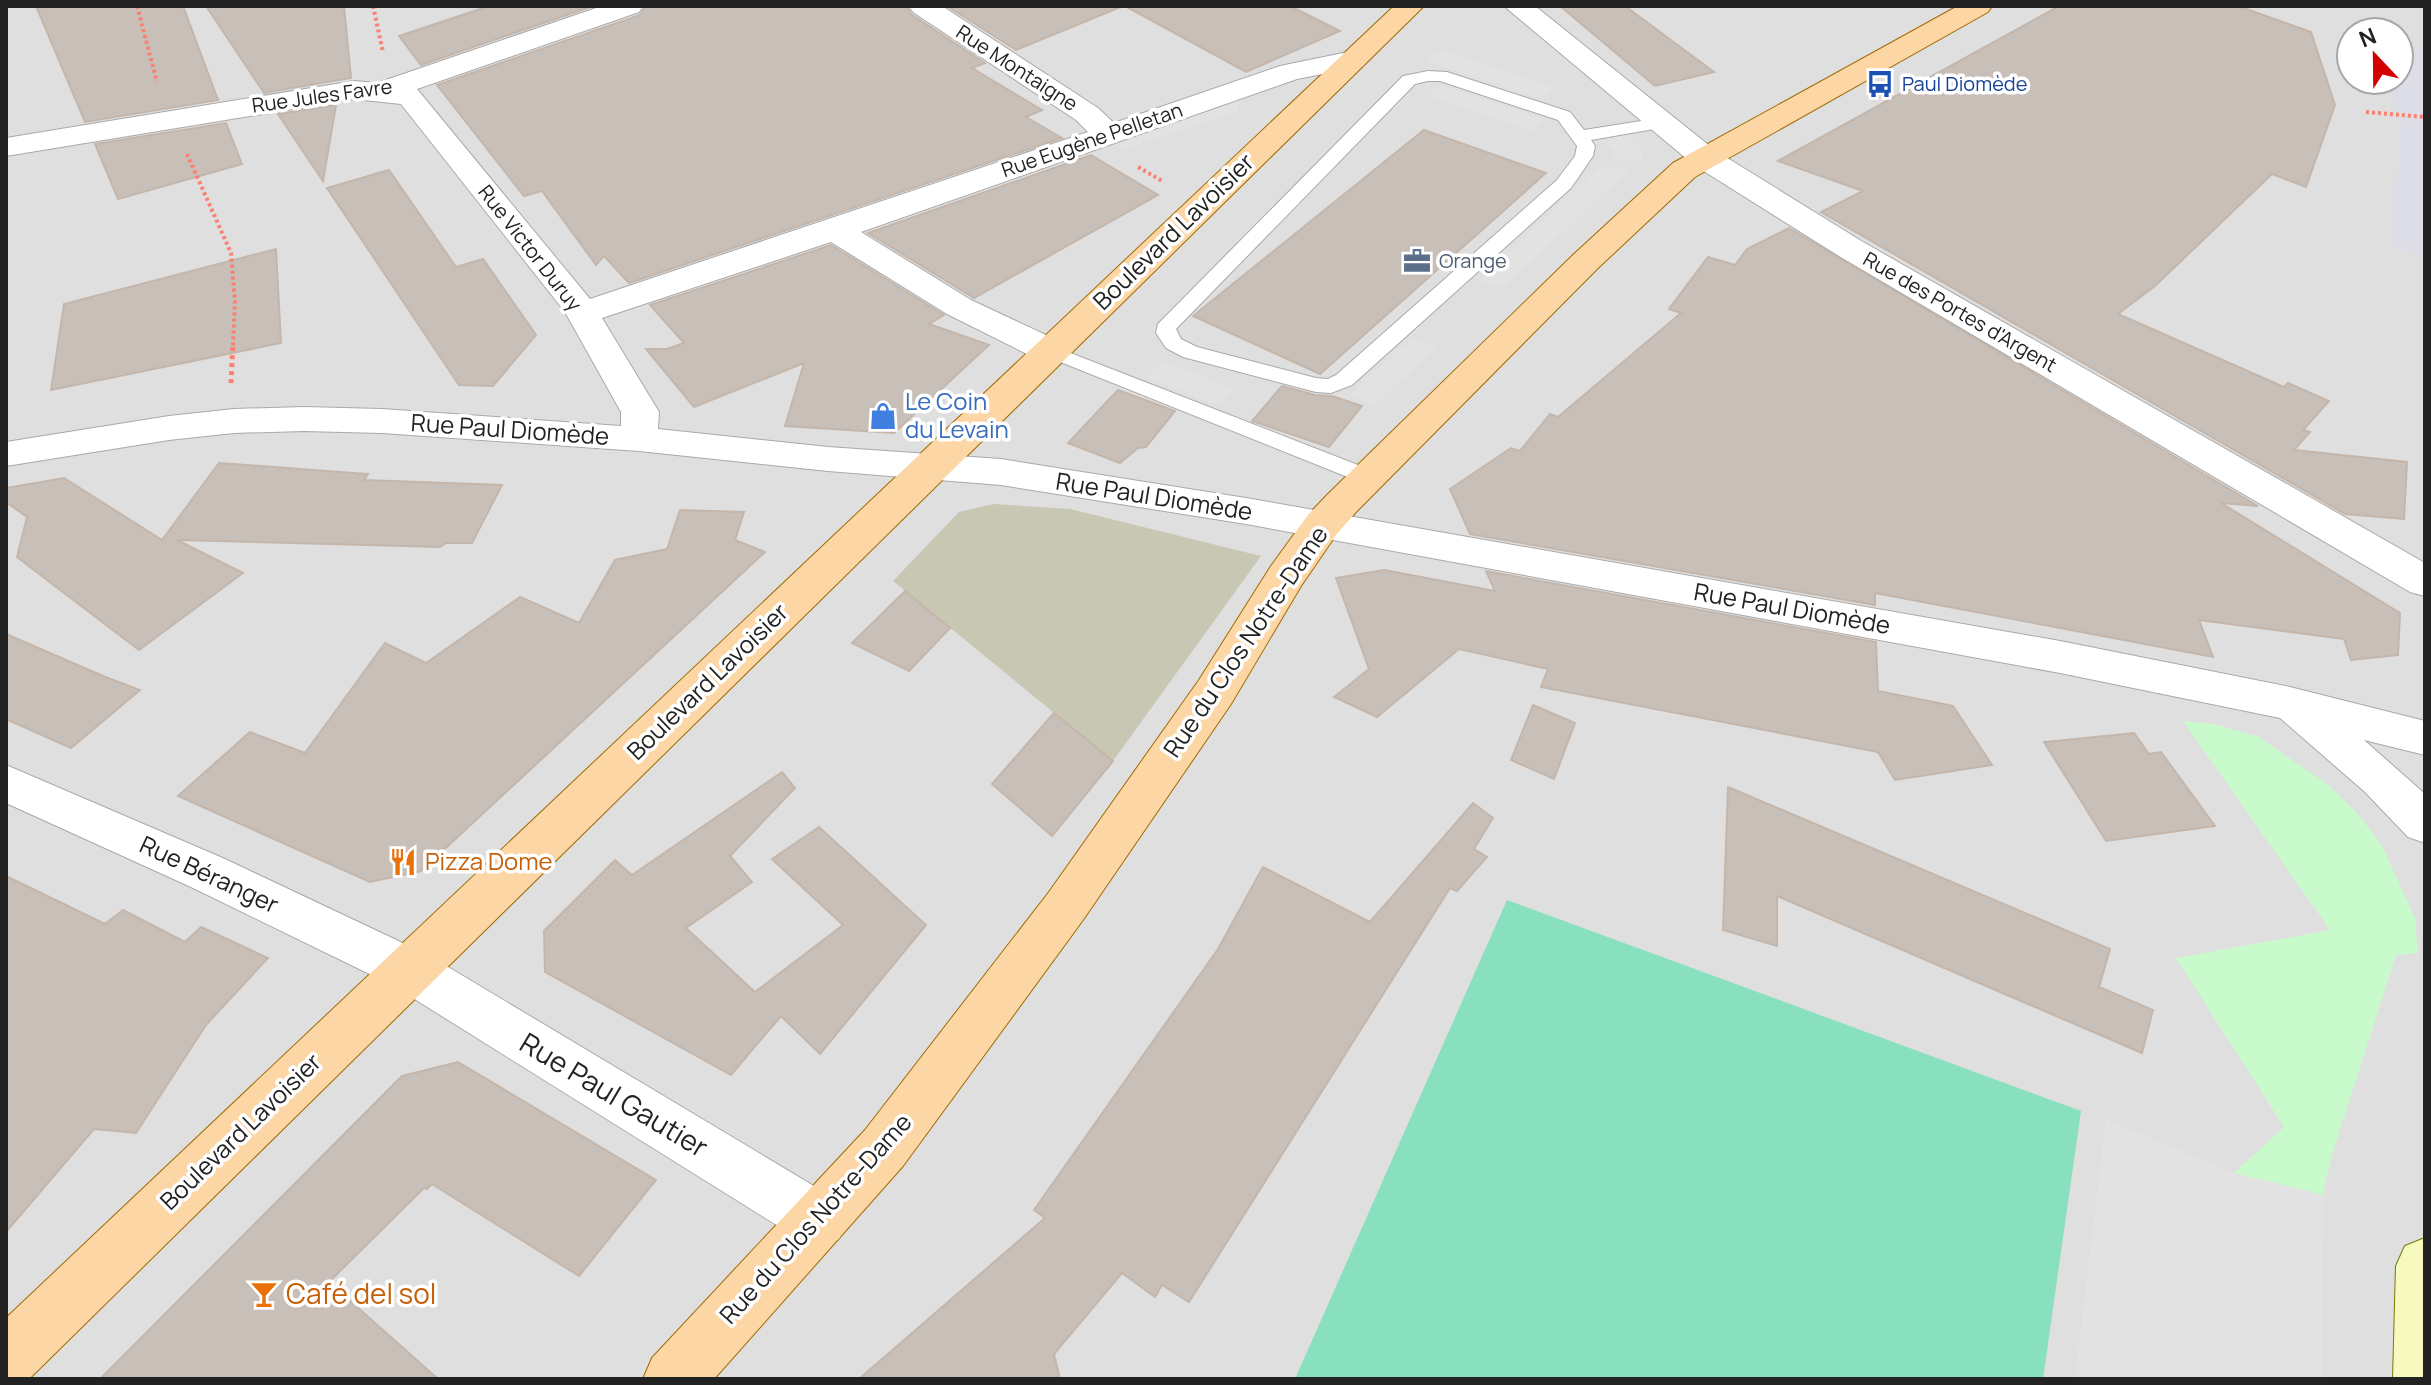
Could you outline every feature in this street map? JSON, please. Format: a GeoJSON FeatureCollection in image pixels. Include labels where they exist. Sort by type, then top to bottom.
{"type":"FeatureCollection","features":[{"type":"Feature","properties":{"kind":"main road","name":"Boulevard Lavoisier"},"geometry":{"type":"LineString","coordinates":[[6,1359],[1410,6]]}},
{"type":"Feature","properties":{"kind":"main road","name":"Rue du Clos Notre-Dame"},"geometry":{"type":"LineString","coordinates":[[673,1379],[884,1148],[1066,906],[1215,692],[1286,576],[1322,525],[1585,262],[1684,170],[1978,6]]}},
{"type":"Feature","properties":{"kind":"street","name":"Rue Jules Favre"},"geometry":{"type":"LineString","coordinates":[[6,147],[354,90],[379,92],[629,6]]}},
{"type":"Feature","properties":{"kind":"street","name":"Rue Montaigne"},"geometry":{"type":"LineString","coordinates":[[923,6],[1087,114],[1108,134]]}},
{"type":"Feature","properties":{"kind":"street","name":"Rue des Portes d'Argent"},"geometry":{"type":"LineString","coordinates":[[1518,6],[1705,158],[1865,257],[2425,582]]}},
{"type":"Feature","properties":{"kind":"street","name":"Rue Eugène Pelletan"},"geometry":{"type":"LineString","coordinates":[[582,313],[835,230],[1290,72],[1353,60]]}},
{"type":"Feature","properties":{"kind":"street","name":"Rue Victor Duruy"},"geometry":{"type":"LineString","coordinates":[[379,92],[410,96],[582,313],[640,412],[639,439]]}},
{"type":"Feature","properties":{"kind":"street"},"geometry":{"type":"LineString","coordinates":[[835,230],[959,307],[1050,351]]}},
{"type":"Feature","properties":{"kind":"street","name":"Rue Paul Diomède"},"geometry":{"type":"LineString","coordinates":[[6,454],[227,422],[304,419],[382,421],[639,439],[1001,472],[1322,525],[2060,657],[2290,704],[2425,738]]}},
{"type":"Feature","properties":{"kind":"street","name":"Rue Paul Diomède"},"geometry":{"type":"LineString","coordinates":[[2290,704],[2425,706]]}},
{"type":"Feature","properties":{"kind":"street","name":"Rue Paul Diomède"},"geometry":{"type":"LineString","coordinates":[[2290,704],[2381,779],[2425,824]]}},
{"type":"Feature","properties":{"kind":"street","name":"Rue Béranger"},"geometry":{"type":"LineString","coordinates":[[6,783],[208,873],[410,970]]}},
{"type":"Feature","properties":{"kind":"street","name":"Rue Paul Gautier"},"geometry":{"type":"LineString","coordinates":[[410,970],[819,1220]]}},
{"type":"Feature","properties":{"kind":"street"},"geometry":{"type":"LineString","coordinates":[[2423,1379],[2425,1266]]}},
{"type":"Feature","properties":{"kind":"lane"},"geometry":{"type":"LineString","coordinates":[[1441,76],[1550,111],[1564,116],[1581,136],[1586,146],[1584,156],[1564,184],[1344,380],[1331,386],[1316,385],[1190,352],[1175,346],[1166,336],[1165,328],[1409,80],[1441,76]]}},
{"type":"Feature","properties":{"kind":"lane"},"geometry":{"type":"LineString","coordinates":[[1581,136],[1660,123]]}},
{"type":"Feature","properties":{"kind":"lane"},"geometry":{"type":"LineString","coordinates":[[1050,351],[1368,477]]}},
{"type":"Feature","properties":{"kind":"path"},"geometry":{"type":"LineString","coordinates":[[137,6],[158,85],[231,253],[235,301],[227,422]]}},
{"type":"Feature","properties":{"kind":"path"},"geometry":{"type":"LineString","coordinates":[[2366,112],[2425,117]]}},
{"type":"Feature","properties":{"kind":"path"},"geometry":{"type":"LineString","coordinates":[[1108,134],[1114,153],[1203,204]]}},
{"type":"Feature","properties":{"kind":"shaded area"},"geometry":{"type":"Polygon","coordinates":[[[6,6],[2425,6],[2425,1379],[6,1379],[6,6]]]}},
{"type":"Feature","properties":{"kind":"shaded area"},"geometry":{"type":"Polygon","coordinates":[[[2415,47],[2425,48],[2425,255],[2392,245],[2401,115],[2392,96],[2415,96],[2415,47]]]}},
{"type":"Feature","properties":{"kind":"shaded area"},"geometry":{"type":"Polygon","coordinates":[[[1439,50],[1554,88],[1541,99],[1424,60],[1439,50]]]}},
{"type":"Feature","properties":{"kind":"shaded area"},"geometry":{"type":"Polygon","coordinates":[[[1441,85],[1544,119],[1531,131],[1427,97],[1441,85]]]}},
{"type":"Feature","properties":{"kind":"shaded area"},"geometry":{"type":"Polygon","coordinates":[[[1239,97],[1238,112],[1121,150],[1116,136],[1239,97]]]}},
{"type":"Feature","properties":{"kind":"shaded area"},"geometry":{"type":"Polygon","coordinates":[[[1627,135],[1641,147],[1642,161],[1611,160],[1613,151],[1600,139],[1627,135]]]}},
{"type":"Feature","properties":{"kind":"shaded area"},"geometry":{"type":"Polygon","coordinates":[[[1599,167],[1630,169],[1505,286],[1477,283],[1599,167]]]}},
{"type":"Feature","properties":{"kind":"shaded area"},"geometry":{"type":"Polygon","coordinates":[[[1412,338],[1437,348],[1373,406],[1349,395],[1412,338]]]}},
{"type":"Feature","properties":{"kind":"shaded area"},"geometry":{"type":"Polygon","coordinates":[[[1162,361],[1235,389],[1218,405],[1145,377],[1162,361]]]}},
{"type":"Feature","properties":{"kind":"shaded area"},"geometry":{"type":"Polygon","coordinates":[[[994,504],[1070,509],[1261,556],[1113,761],[893,581],[959,512],[994,504]]]}},
{"type":"Feature","properties":{"kind":"shaded area"},"geometry":{"type":"Polygon","coordinates":[[[2106,1119],[2234,1173],[2323,1195],[2322,1379],[2075,1379],[2106,1119]]]}},
{"type":"Feature","properties":{"kind":"green space"},"geometry":{"type":"Polygon","coordinates":[[[2183,721],[2213,724],[2257,736],[2327,784],[2358,814],[2382,846],[2415,918],[2418,953],[2396,955],[2331,1158],[2323,1195],[2234,1173],[2284,1127],[2176,958],[2330,930],[2183,721]]]}},
{"type":"Feature","properties":{"kind":"green space"},"geometry":{"type":"Polygon","coordinates":[[[1507,900],[2081,1111],[2043,1379],[1295,1379],[1507,900]]]}},
{"type":"Feature","properties":{"kind":"building"},"geometry":{"type":"Polygon","coordinates":[[[36,6],[183,6],[218,100],[85,122],[36,6]]]}},
{"type":"Feature","properties":{"kind":"building"},"geometry":{"type":"Polygon","coordinates":[[[206,6],[344,6],[351,78],[264,93],[206,6]]]}},
{"type":"Feature","properties":{"kind":"building"},"geometry":{"type":"Polygon","coordinates":[[[489,6],[593,6],[421,65],[399,36],[489,6]]]}},
{"type":"Feature","properties":{"kind":"building"},"geometry":{"type":"Polygon","coordinates":[[[646,6],[906,6],[911,14],[985,63],[972,68],[1042,110],[1026,117],[1062,138],[629,283],[604,256],[596,265],[542,191],[524,196],[437,85],[640,15],[646,6]]]}},
{"type":"Feature","properties":{"kind":"building"},"geometry":{"type":"Polygon","coordinates":[[[947,6],[1120,6],[1121,7],[1016,50],[947,6]]]}},
{"type":"Feature","properties":{"kind":"building"},"geometry":{"type":"Polygon","coordinates":[[[1125,6],[1290,6],[1340,31],[1246,72],[1125,6]]]}},
{"type":"Feature","properties":{"kind":"building"},"geometry":{"type":"Polygon","coordinates":[[[1560,6],[1625,6],[1714,72],[1655,86],[1560,6]]]}},
{"type":"Feature","properties":{"kind":"building"},"geometry":{"type":"Polygon","coordinates":[[[2059,6],[2238,6],[2311,32],[2335,105],[2306,187],[2272,174],[2155,286],[2118,314],[2284,387],[2288,383],[2329,401],[2303,430],[2310,432],[2294,450],[2407,462],[2404,519],[2345,514],[1821,212],[1863,191],[1778,161],[2059,6]]]}},
{"type":"Feature","properties":{"kind":"building"},"geometry":{"type":"Polygon","coordinates":[[[336,105],[323,181],[278,114],[336,105]]]}},
{"type":"Feature","properties":{"kind":"building"},"geometry":{"type":"Polygon","coordinates":[[[226,123],[242,164],[118,199],[95,144],[226,123]]]}},
{"type":"Feature","properties":{"kind":"building"},"geometry":{"type":"Polygon","coordinates":[[[1424,130],[1546,173],[1320,374],[1193,316],[1424,130]]]}},
{"type":"Feature","properties":{"kind":"building"},"geometry":{"type":"Polygon","coordinates":[[[1091,155],[1158,195],[974,298],[868,233],[1091,155]]]}},
{"type":"Feature","properties":{"kind":"building"},"geometry":{"type":"Polygon","coordinates":[[[389,170],[456,267],[483,259],[536,335],[493,386],[459,385],[327,188],[389,170]]]}},
{"type":"Feature","properties":{"kind":"building"},"geometry":{"type":"Polygon","coordinates":[[[1789,228],[2258,506],[2221,503],[2400,613],[2398,655],[2351,660],[2344,639],[2199,620],[2213,657],[1875,593],[1875,605],[1470,534],[1450,489],[1511,448],[1520,451],[1550,414],[1558,417],[1681,313],[1669,309],[1708,257],[1735,265],[1747,249],[1789,228]]]}},
{"type":"Feature","properties":{"kind":"building"},"geometry":{"type":"Polygon","coordinates":[[[831,245],[944,315],[929,324],[989,345],[894,433],[785,426],[804,363],[694,407],[646,349],[667,349],[684,343],[650,305],[831,245]]]}},
{"type":"Feature","properties":{"kind":"building"},"geometry":{"type":"Polygon","coordinates":[[[276,249],[281,343],[51,390],[64,304],[276,249]]]}},
{"type":"Feature","properties":{"kind":"building"},"geometry":{"type":"Polygon","coordinates":[[[1282,386],[1332,396],[1362,406],[1329,447],[1252,421],[1282,386]]]}},
{"type":"Feature","properties":{"kind":"building"},"geometry":{"type":"Polygon","coordinates":[[[1118,390],[1175,411],[1146,447],[1138,448],[1120,463],[1068,443],[1118,390]]]}},
{"type":"Feature","properties":{"kind":"building"},"geometry":{"type":"Polygon","coordinates":[[[219,463],[368,474],[364,480],[502,485],[472,543],[446,543],[440,547],[177,540],[243,573],[139,650],[17,557],[27,517],[6,502],[6,488],[64,478],[162,540],[219,463]]]}},
{"type":"Feature","properties":{"kind":"building"},"geometry":{"type":"Polygon","coordinates":[[[680,510],[744,512],[735,540],[765,552],[421,871],[370,882],[178,796],[250,732],[305,753],[385,643],[426,663],[520,597],[579,623],[615,560],[667,549],[680,510]]]}},
{"type":"Feature","properties":{"kind":"building"},"geometry":{"type":"Polygon","coordinates":[[[1384,570],[1495,591],[1486,571],[1876,642],[1878,691],[1953,706],[1992,765],[1895,780],[1878,752],[1541,687],[1548,669],[1459,649],[1377,717],[1334,697],[1369,669],[1336,578],[1384,570]]]}},
{"type":"Feature","properties":{"kind":"building"},"geometry":{"type":"Polygon","coordinates":[[[905,591],[950,628],[909,671],[852,643],[905,591]]]}},
{"type":"Feature","properties":{"kind":"building"},"geometry":{"type":"Polygon","coordinates":[[[6,634],[140,690],[71,748],[6,719],[6,634]]]}},
{"type":"Feature","properties":{"kind":"building"},"geometry":{"type":"Polygon","coordinates":[[[1533,705],[1575,723],[1554,779],[1511,760],[1533,705]]]}},
{"type":"Feature","properties":{"kind":"building"},"geometry":{"type":"Polygon","coordinates":[[[1054,713],[1113,761],[1052,836],[992,784],[1054,713]]]}},
{"type":"Feature","properties":{"kind":"building"},"geometry":{"type":"Polygon","coordinates":[[[2134,733],[2149,754],[2161,752],[2215,826],[2106,841],[2044,742],[2134,733]]]}},
{"type":"Feature","properties":{"kind":"building"},"geometry":{"type":"Polygon","coordinates":[[[782,772],[795,788],[730,856],[752,882],[686,928],[755,992],[843,925],[772,859],[819,827],[926,925],[820,1054],[781,1016],[731,1075],[545,972],[544,931],[615,860],[632,875],[782,772]]]}},
{"type":"Feature","properties":{"kind":"building"},"geometry":{"type":"Polygon","coordinates":[[[1728,787],[2110,949],[2099,987],[2153,1010],[2142,1053],[1777,896],[1777,946],[1723,930],[1728,787]]]}},
{"type":"Feature","properties":{"kind":"building"},"geometry":{"type":"Polygon","coordinates":[[[1473,803],[1493,818],[1474,849],[1487,857],[1457,891],[1450,888],[1189,1302],[1162,1285],[1155,1297],[1122,1273],[1054,1354],[1060,1379],[859,1379],[1045,1218],[1034,1210],[1218,949],[1263,867],[1370,922],[1473,803]]]}},
{"type":"Feature","properties":{"kind":"building"},"geometry":{"type":"Polygon","coordinates":[[[6,876],[105,924],[123,910],[185,942],[201,927],[268,958],[206,1025],[136,1133],[94,1129],[6,1232],[6,876]]]}},
{"type":"Feature","properties":{"kind":"building"},"geometry":{"type":"Polygon","coordinates":[[[458,1062],[656,1180],[579,1276],[432,1184],[424,1188],[329,1282],[438,1379],[100,1379],[402,1076],[458,1062]]]}},
{"type":"Feature","properties":{"kind":"place","name":"Paul Diomède"},"geometry":{"type":"Point","coordinates":[1880,84]}},
{"type":"Feature","properties":{"kind":"place","name":"Orange"},"geometry":{"type":"Point","coordinates":[1417,261]}},
{"type":"Feature","properties":{"kind":"place","name":"Le Coin du Levain"},"geometry":{"type":"Point","coordinates":[883,416]}},
{"type":"Feature","properties":{"kind":"place","name":"Pizza Dome"},"geometry":{"type":"Point","coordinates":[403,862]}},
{"type":"Feature","properties":{"kind":"place","name":"Café del sol"},"geometry":{"type":"Point","coordinates":[264,1294]}}]}
